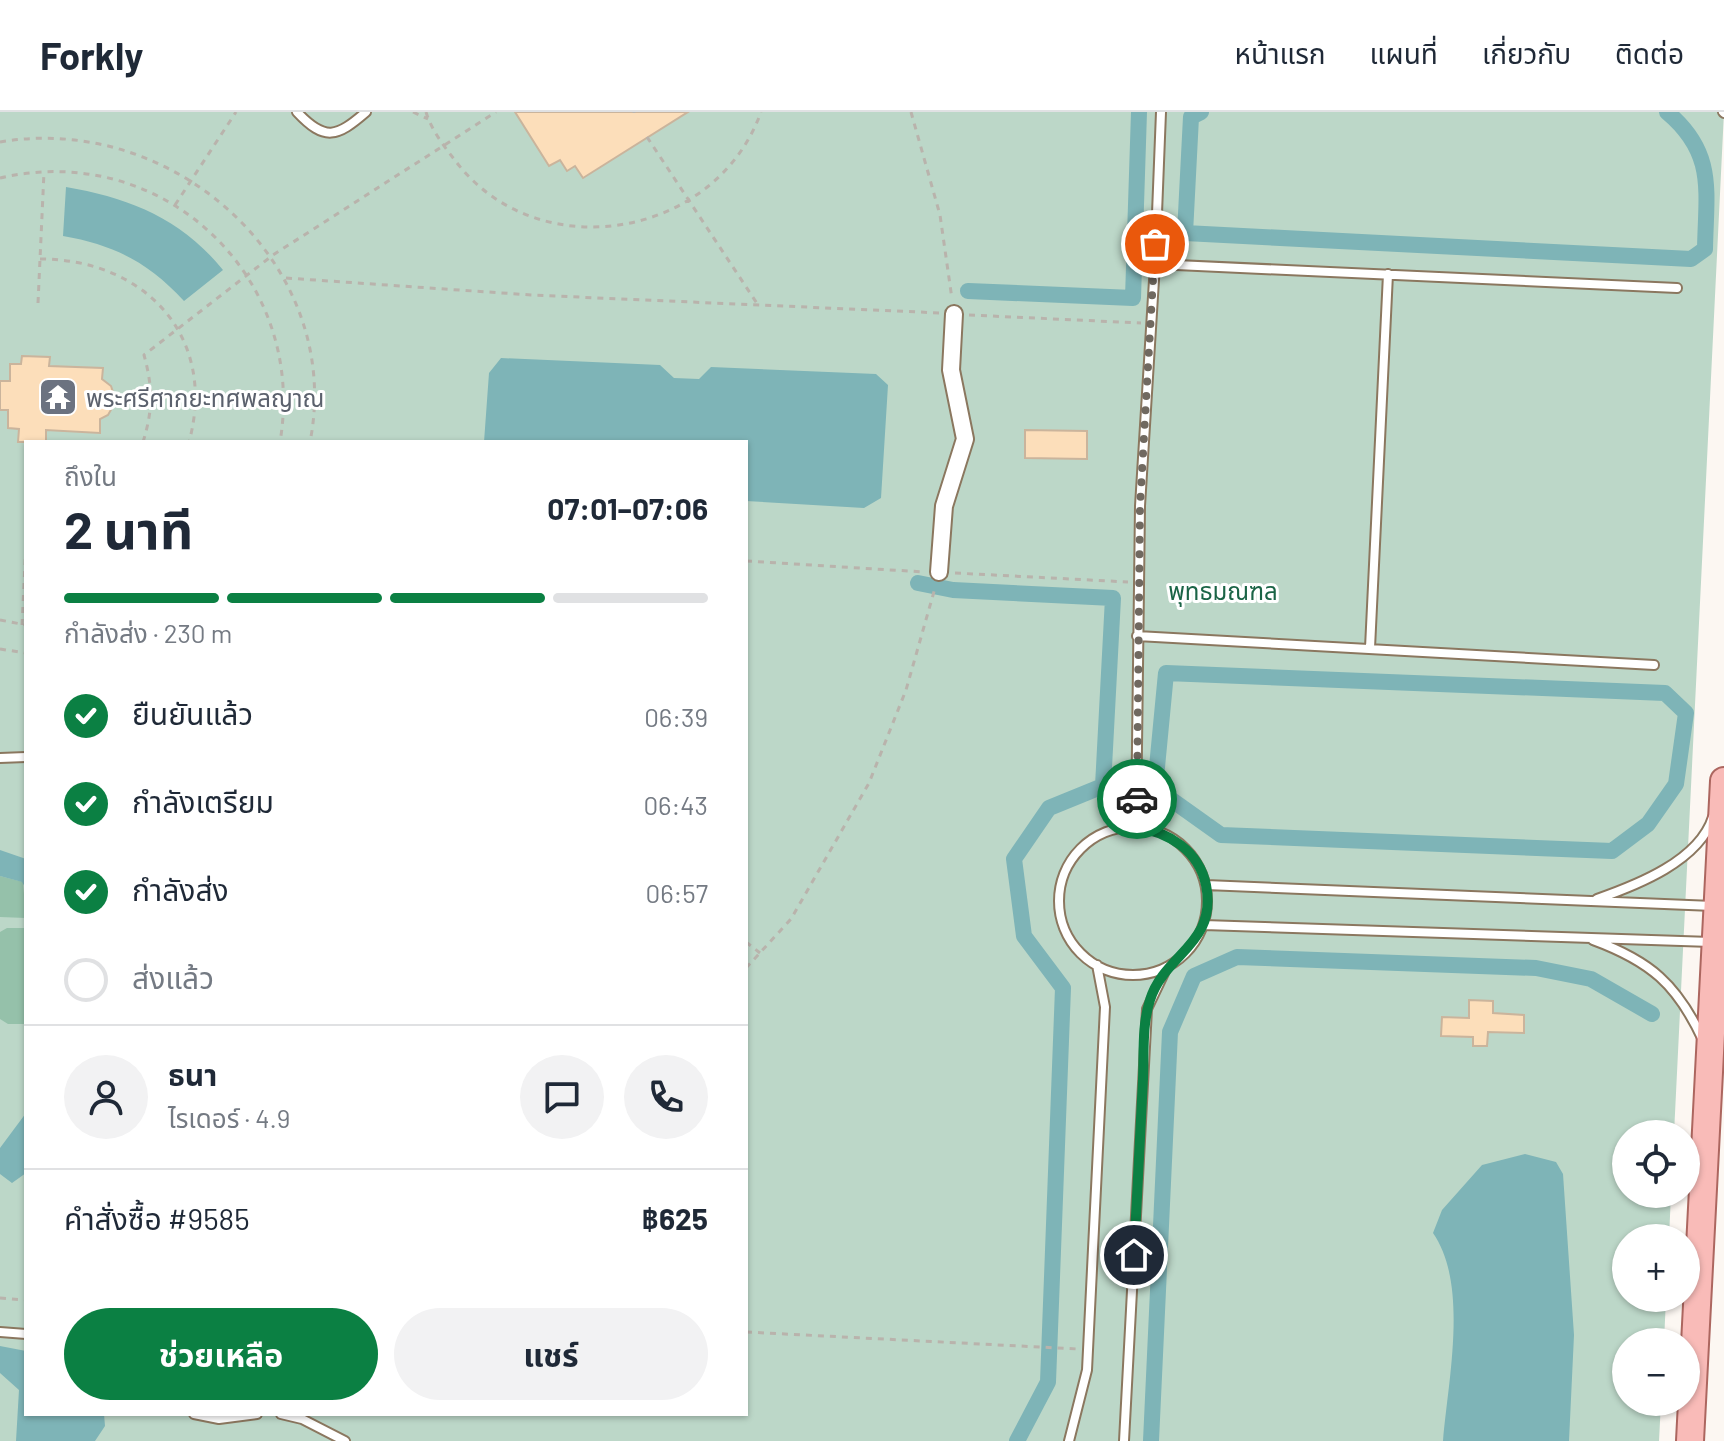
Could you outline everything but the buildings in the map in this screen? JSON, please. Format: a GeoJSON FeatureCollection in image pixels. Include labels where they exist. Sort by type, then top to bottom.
{"type":"FeatureCollection","features":[{"type":"Feature","properties":{"kind":"main road"},"geometry":{"type":"LineString","coordinates":[[1690,1441],[1707,1096],[1719,973],[1724,781]]}},
{"type":"Feature","properties":{"kind":"street"},"geometry":{"type":"LineString","coordinates":[[939,572],[944,506],[965,439],[951,370],[954,314]]}},
{"type":"Feature","properties":{"kind":"lane"},"geometry":{"type":"LineString","coordinates":[[297,112],[309,125],[330,133],[343,131],[366,112]]}},
{"type":"Feature","properties":{"kind":"lane"},"geometry":{"type":"LineString","coordinates":[[1136,827],[1140,506],[1161,112]]}},
{"type":"Feature","properties":{"kind":"lane"},"geometry":{"type":"LineString","coordinates":[[1155,264],[1677,288]]}},
{"type":"Feature","properties":{"kind":"lane"},"geometry":{"type":"LineString","coordinates":[[1370,648],[1388,274]]}},
{"type":"Feature","properties":{"kind":"lane"},"geometry":{"type":"LineString","coordinates":[[1137,636],[1654,665]]}},
{"type":"Feature","properties":{"kind":"lane"},"geometry":{"type":"LineString","coordinates":[[0,758],[24,757]]}},
{"type":"Feature","properties":{"kind":"lane"},"geometry":{"type":"LineString","coordinates":[[1593,900],[1647,881],[1672,865],[1697,841],[1711,824],[1724,770]]}},
{"type":"Feature","properties":{"kind":"lane"},"geometry":{"type":"LineString","coordinates":[[1124,1441],[1146,1024],[1151,996],[1167,967],[1195,942],[1204,925],[1206,885],[1192,856],[1181,844],[1152,829],[1114,829],[1094,838],[1077,852],[1065,870],[1059,891],[1060,913],[1067,934],[1079,952],[1097,965],[1132,975],[1167,967]]}},
{"type":"Feature","properties":{"kind":"lane"},"geometry":{"type":"LineString","coordinates":[[1206,885],[1720,906]]}},
{"type":"Feature","properties":{"kind":"lane"},"geometry":{"type":"LineString","coordinates":[[1204,925],[1720,943]]}},
{"type":"Feature","properties":{"kind":"lane"},"geometry":{"type":"LineString","coordinates":[[1586,937],[1637,957],[1657,972],[1675,992],[1704,1043],[1707,1096]]}},
{"type":"Feature","properties":{"kind":"lane"},"geometry":{"type":"LineString","coordinates":[[1069,1441],[1081,1403],[1088,1350],[1105,1007],[1097,965]]}},
{"type":"Feature","properties":{"kind":"lane"},"geometry":{"type":"LineString","coordinates":[[0,1332],[24,1334]]}},
{"type":"Feature","properties":{"kind":"lane"},"geometry":{"type":"LineString","coordinates":[[204,1416],[219,1419],[242,1416]]}},
{"type":"Feature","properties":{"kind":"lane"},"geometry":{"type":"LineString","coordinates":[[289,1416],[302,1419],[345,1441]]}},
{"type":"Feature","properties":{"kind":"path"},"geometry":{"type":"LineString","coordinates":[[175,205],[236,112]]}},
{"type":"Feature","properties":{"kind":"path"},"geometry":{"type":"LineString","coordinates":[[413,112],[428,119]]}},
{"type":"Feature","properties":{"kind":"path"},"geometry":{"type":"LineString","coordinates":[[426,112],[444,146],[465,174],[491,197],[521,214],[575,228],[609,228],[641,223],[689,201],[741,152],[761,112]]}},
{"type":"Feature","properties":{"kind":"path"},"geometry":{"type":"LineString","coordinates":[[144,440],[152,414],[153,386],[144,355],[273,255],[496,112]]}},
{"type":"Feature","properties":{"kind":"path"},"geometry":{"type":"LineString","coordinates":[[911,112],[940,215],[954,314]]}},
{"type":"Feature","properties":{"kind":"path"},"geometry":{"type":"LineString","coordinates":[[0,142],[55,137],[102,141],[147,154],[193,177],[244,219],[273,255],[286,278],[311,354],[314,407],[310,440]]}},
{"type":"Feature","properties":{"kind":"path"},"geometry":{"type":"LineString","coordinates":[[647,137],[758,305]]}},
{"type":"Feature","properties":{"kind":"path"},"geometry":{"type":"LineString","coordinates":[[0,178],[44,172],[97,175],[122,181],[175,205],[212,233],[247,275],[270,320],[280,354],[284,406],[280,440]]}},
{"type":"Feature","properties":{"kind":"path"},"geometry":{"type":"LineString","coordinates":[[38,303],[44,172]]}},
{"type":"Feature","properties":{"kind":"path"},"geometry":{"type":"LineString","coordinates":[[40,259],[80,261],[113,271],[149,294],[178,329],[195,376],[196,411],[189,440]]}},
{"type":"Feature","properties":{"kind":"path"},"geometry":{"type":"LineString","coordinates":[[286,278],[531,295],[1151,323]]}},
{"type":"Feature","properties":{"kind":"path"},"geometry":{"type":"LineString","coordinates":[[748,966],[791,919],[869,783],[906,690],[939,572]]}},
{"type":"Feature","properties":{"kind":"path"},"geometry":{"type":"LineString","coordinates":[[0,620],[24,625]]}},
{"type":"Feature","properties":{"kind":"path"},"geometry":{"type":"LineString","coordinates":[[0,649],[24,653]]}},
{"type":"Feature","properties":{"kind":"path"},"geometry":{"type":"LineString","coordinates":[[748,944],[760,953]]}},
{"type":"Feature","properties":{"kind":"path"},"geometry":{"type":"LineString","coordinates":[[0,1298],[24,1300]]}},
{"type":"Feature","properties":{"kind":"path"},"geometry":{"type":"LineString","coordinates":[[748,1332],[1088,1350]]}},
{"type":"Feature","properties":{"kind":"green space","name":"พุทธมณฑล"},"geometry":{"type":"Polygon","coordinates":[[[0,112],[1724,112],[1675,1120],[1612,1120],[1612,1208],[1670,1208],[1670,1224],[1612,1224],[1612,1312],[1665,1312],[1665,1328],[1612,1328],[1612,1416],[1660,1416],[1659,1441],[0,1441],[0,112]]]}},
{"type":"Feature","properties":{"kind":"green space"},"geometry":{"type":"Polygon","coordinates":[[[0,876],[23,882],[24,918],[0,917],[0,876]]]}},
{"type":"Feature","properties":{"kind":"green space"},"geometry":{"type":"Polygon","coordinates":[[[7,928],[24,928],[24,1024],[8,1024],[0,1019],[0,932],[7,928]]]}},
{"type":"Feature","properties":{"kind":"water"},"geometry":{"type":"Polygon","coordinates":[[[66,187],[111,197],[152,213],[190,237],[223,270],[184,301],[158,276],[130,258],[99,245],[63,236],[66,187]]]}},
{"type":"Feature","properties":{"kind":"water"},"geometry":{"type":"Polygon","coordinates":[[[501,358],[660,365],[674,378],[699,379],[711,367],[876,374],[888,385],[881,498],[864,508],[748,501],[748,440],[484,440],[489,373],[501,358]]]}},
{"type":"Feature","properties":{"kind":"water"},"geometry":{"type":"Polygon","coordinates":[[[0,850],[24,858],[24,886],[22,882],[0,876],[0,850]]]}},
{"type":"Feature","properties":{"kind":"water"},"geometry":{"type":"Polygon","coordinates":[[[24,1116],[24,1174],[12,1183],[0,1174],[0,1148],[24,1116]]]}},
{"type":"Feature","properties":{"kind":"water"},"geometry":{"type":"Polygon","coordinates":[[[1525,1154],[1556,1162],[1563,1174],[1574,1335],[1569,1441],[1443,1441],[1452,1362],[1453,1306],[1444,1254],[1433,1233],[1442,1210],[1482,1165],[1525,1154]]]}},
{"type":"Feature","properties":{"kind":"water"},"geometry":{"type":"Polygon","coordinates":[[[0,1346],[24,1351],[24,1416],[104,1416],[105,1426],[95,1441],[16,1441],[19,1390],[0,1373],[0,1346]]]}},
{"type":"Feature","properties":{"kind":"waterway"},"geometry":{"type":"LineString","coordinates":[[968,291],[1133,298],[1139,112]]}},
{"type":"Feature","properties":{"kind":"waterway"},"geometry":{"type":"LineString","coordinates":[[1201,112],[1191,117],[1185,233],[1691,259],[1705,249],[1705,174],[1694,143],[1667,112]]}},
{"type":"Feature","properties":{"kind":"waterway"},"geometry":{"type":"LineString","coordinates":[[918,583],[953,590],[1113,598],[1103,786],[1049,808],[1014,859],[1024,936],[1063,988],[1048,1382],[1017,1441]]}},
{"type":"Feature","properties":{"kind":"waterway"},"geometry":{"type":"LineString","coordinates":[[1166,673],[1665,693],[1686,713],[1676,784],[1648,824],[1612,851],[1221,835],[1155,788],[1166,673]]}},
{"type":"Feature","properties":{"kind":"waterway"},"geometry":{"type":"LineString","coordinates":[[1151,1441],[1170,1032],[1194,976],[1237,957],[1536,968],[1591,979],[1652,1014]]}},
{"type":"Feature","properties":{"kind":"way so far"},"geometry":{"type":"LineString","coordinates":[[1137,799],[1140,506],[1155,244]]}},
{"type":"Feature","properties":{"kind":"place","name":"พระศรีศากยะทศพลญาณ"},"geometry":{"type":"Point","coordinates":[58,397]}},
{"type":"Feature","properties":{"kind":"route"},"geometry":{"type":"LineString","coordinates":[[1134,1255],[1147,1009],[1167,967],[1183,956],[1195,942],[1204,925],[1208,905],[1201,869],[1181,844],[1152,829],[1136,827],[1137,799]]}}]}
